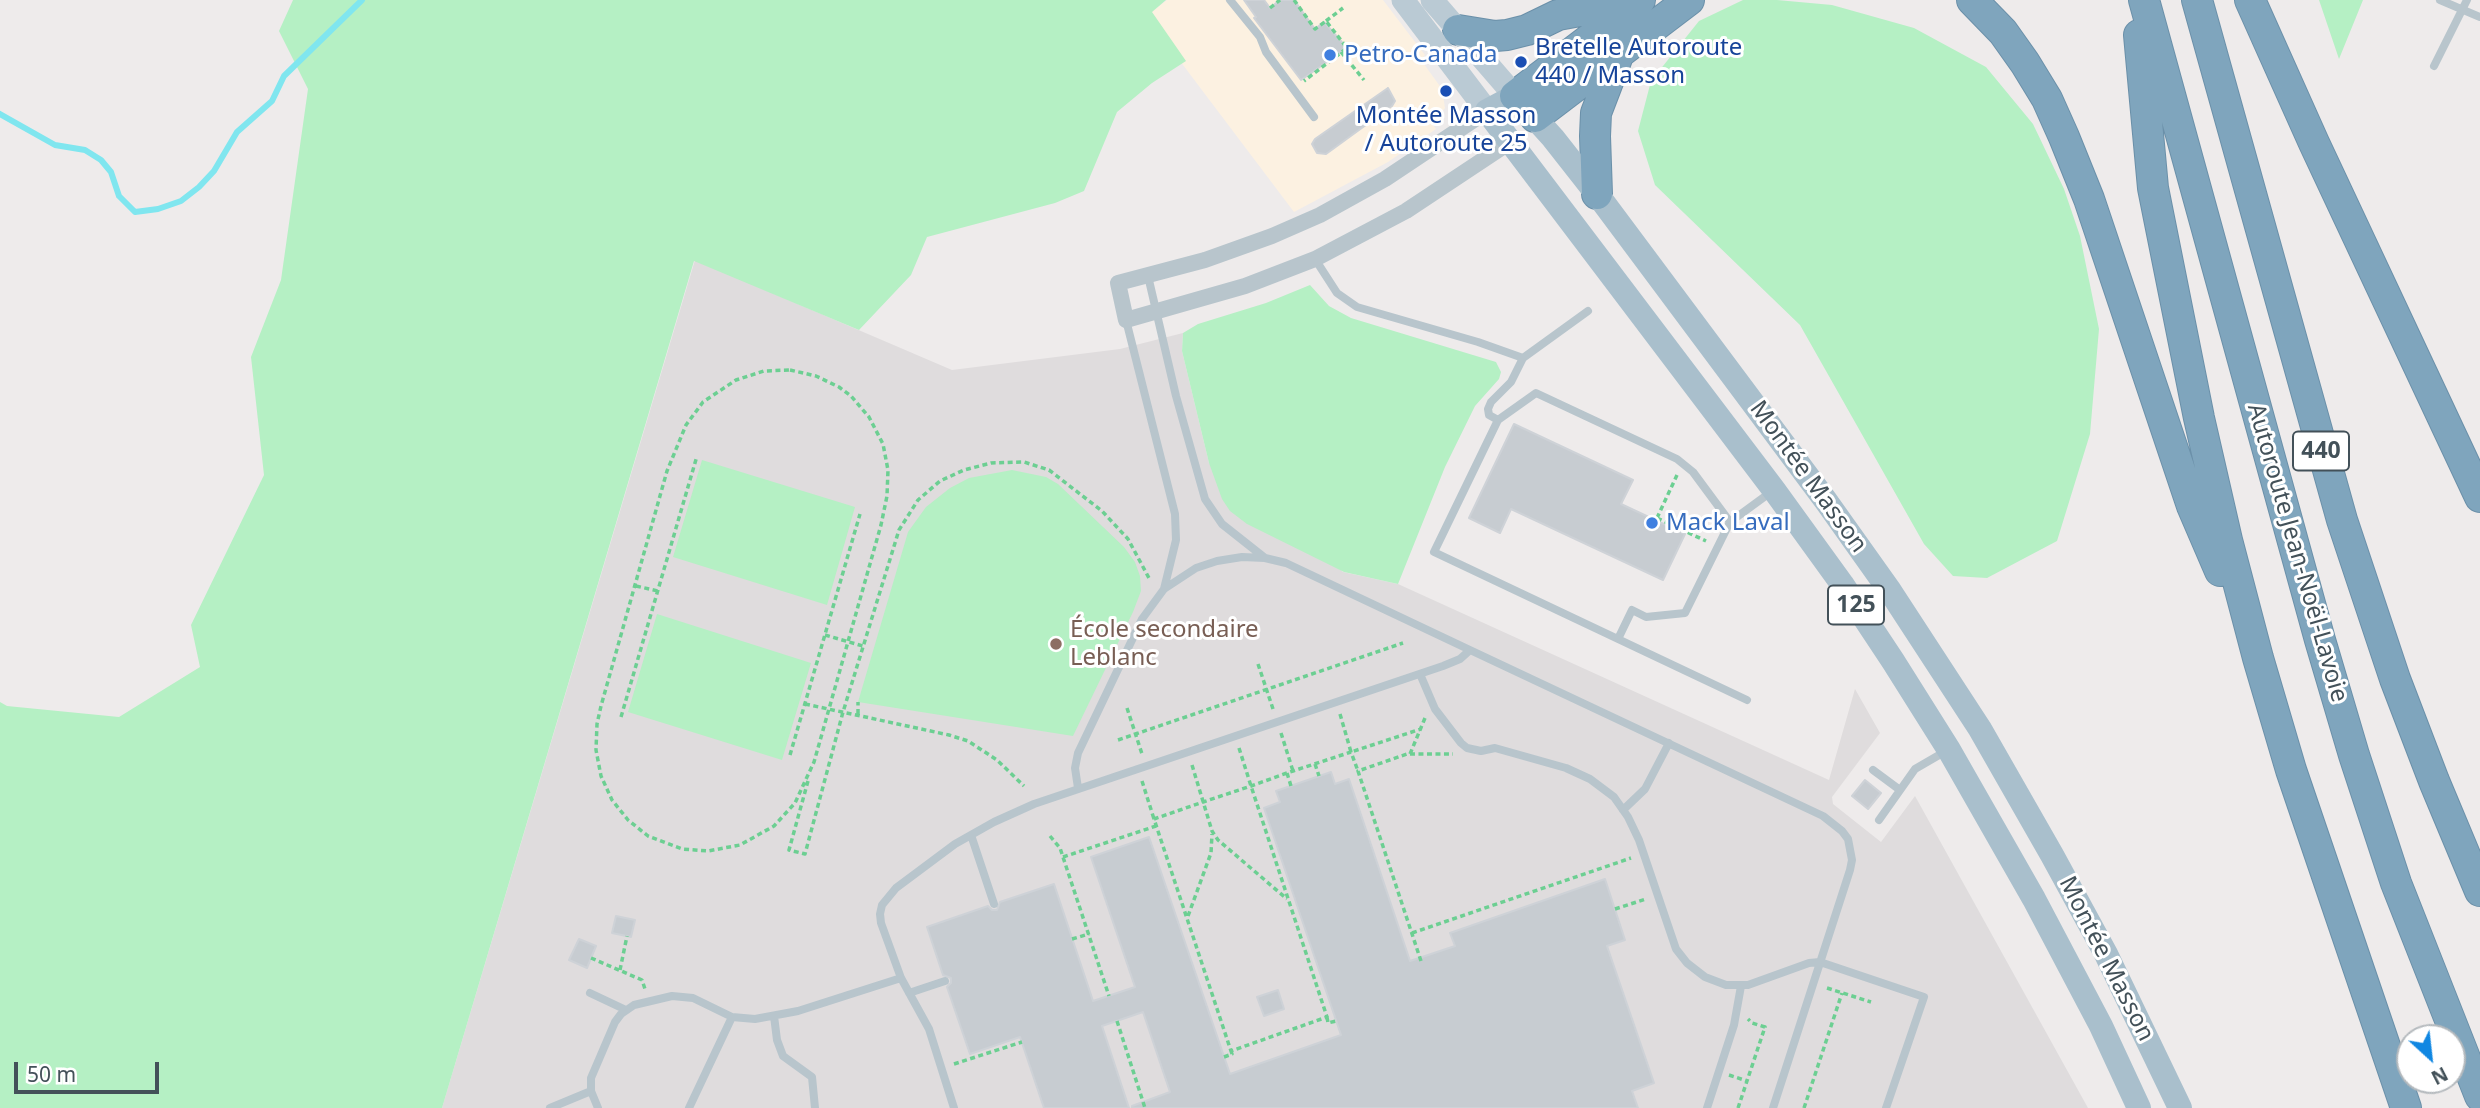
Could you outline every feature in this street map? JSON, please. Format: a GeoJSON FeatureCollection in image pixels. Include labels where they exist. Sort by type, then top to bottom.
{"type":"FeatureCollection","features":[{"type":"Feature","properties":{"kind":"highway"},"geometry":{"type":"LineString","coordinates":[[1458,30],[1495,36],[1507,35],[1527,30],[1558,15],[1640,0]]}},
{"type":"Feature","properties":{"kind":"highway"},"geometry":{"type":"LineString","coordinates":[[1525,106],[1640,0]]}},
{"type":"Feature","properties":{"kind":"highway"},"geometry":{"type":"LineString","coordinates":[[1525,106],[1619,52],[1689,0]]}},
{"type":"Feature","properties":{"kind":"highway"},"geometry":{"type":"LineString","coordinates":[[1972,0],[2003,32],[2025,63],[2047,99],[2073,157],[2192,506],[2258,658]]}},
{"type":"Feature","properties":{"kind":"highway"},"geometry":{"type":"LineString","coordinates":[[2136,0],[2153,188],[2199,418],[2227,540],[2258,658],[2306,815],[2406,1108]]}},
{"type":"Feature","properties":{"kind":"highway","name":"Autoroute Jean-Noël-Lavoie"},"geometry":{"type":"LineString","coordinates":[[2144,0],[2354,755],[2396,883],[2480,1096]]}},
{"type":"Feature","properties":{"kind":"highway","name":"440"},"geometry":{"type":"LineString","coordinates":[[2197,0],[2342,520],[2395,679],[2480,891]]}},
{"type":"Feature","properties":{"kind":"highway"},"geometry":{"type":"LineString","coordinates":[[2250,0],[2480,498]]}},
{"type":"Feature","properties":{"kind":"highway"},"geometry":{"type":"LineString","coordinates":[[1597,194],[1596,113],[1619,52]]}},
{"type":"Feature","properties":{"kind":"main road"},"geometry":{"type":"LineString","coordinates":[[1487,111],[1525,106]]}},
{"type":"Feature","properties":{"kind":"main road"},"geometry":{"type":"LineString","coordinates":[[1510,142],[1525,106]]}},
{"type":"Feature","properties":{"kind":"main road","name":"Montée Masson"},"geometry":{"type":"LineString","coordinates":[[1525,106],[1597,194],[1851,535],[1957,694],[2033,820],[2106,954],[2180,1108]]}},
{"type":"Feature","properties":{"kind":"main road","name":"Montée Masson"},"geometry":{"type":"LineString","coordinates":[[1487,111],[1842,584],[1949,750],[2055,937],[2139,1108]]}},
{"type":"Feature","properties":{"kind":"street","name":"Montée Masson"},"geometry":{"type":"LineString","coordinates":[[1403,0],[1487,111]]}},
{"type":"Feature","properties":{"kind":"street","name":"Montée Masson"},"geometry":{"type":"LineString","coordinates":[[1433,0],[1525,106]]}},
{"type":"Feature","properties":{"kind":"street"},"geometry":{"type":"LineString","coordinates":[[1487,111],[1385,178],[1320,215],[1251,244],[1118,283],[1126,320],[1245,286],[1315,259],[1406,211],[1510,142]]}},
{"type":"Feature","properties":{"kind":"lane"},"geometry":{"type":"LineString","coordinates":[[1230,0],[1260,37],[1266,52],[1314,117]]}},
{"type":"Feature","properties":{"kind":"lane"},"geometry":{"type":"LineString","coordinates":[[2440,0],[2480,16]]}},
{"type":"Feature","properties":{"kind":"lane"},"geometry":{"type":"LineString","coordinates":[[2434,66],[2467,0]]}},
{"type":"Feature","properties":{"kind":"lane"},"geometry":{"type":"LineString","coordinates":[[1315,259],[1337,293],[1357,307],[1523,358]]}},
{"type":"Feature","properties":{"kind":"lane"},"geometry":{"type":"LineString","coordinates":[[1148,276],[1176,396],[1205,499],[1222,524],[1265,558]]}},
{"type":"Feature","properties":{"kind":"lane"},"geometry":{"type":"LineString","coordinates":[[1498,421],[1489,415],[1488,409],[1491,402],[1511,382],[1523,358],[1588,311]]}},
{"type":"Feature","properties":{"kind":"lane"},"geometry":{"type":"LineString","coordinates":[[1126,320],[1175,514],[1176,540],[1164,589]]}},
{"type":"Feature","properties":{"kind":"lane"},"geometry":{"type":"LineString","coordinates":[[1730,522],[1693,472],[1677,459],[1536,393],[1498,421],[1434,552],[1748,700]]}},
{"type":"Feature","properties":{"kind":"lane"},"geometry":{"type":"LineString","coordinates":[[1618,639],[1632,610],[1646,617],[1685,613],[1730,522],[1774,490]]}},
{"type":"Feature","properties":{"kind":"lane"},"geometry":{"type":"LineString","coordinates":[[1078,788],[1075,768],[1078,753],[1142,620],[1164,589],[1183,575],[1217,561],[1242,557],[1265,558],[1293,566],[1336,585],[1823,816],[1842,831],[1852,850],[1852,860],[1773,1108]]}},
{"type":"Feature","properties":{"kind":"lane"},"geometry":{"type":"LineString","coordinates":[[954,1108],[929,1029],[901,978],[881,923],[882,905],[896,888],[971,835],[1026,807],[1455,662],[1470,650]]}},
{"type":"Feature","properties":{"kind":"lane"},"geometry":{"type":"LineString","coordinates":[[1420,674],[1435,709],[1467,748],[1481,751],[1495,748],[1579,774],[1608,792],[1623,810],[1639,840],[1676,949],[1687,963],[1705,977],[1726,985],[1741,986],[1758,983],[1809,963],[1820,962],[1924,997],[1886,1108]]}},
{"type":"Feature","properties":{"kind":"lane"},"geometry":{"type":"LineString","coordinates":[[1623,810],[1645,789],[1669,743]]}},
{"type":"Feature","properties":{"kind":"lane"},"geometry":{"type":"LineString","coordinates":[[1878,820],[1915,769],[1949,750]]}},
{"type":"Feature","properties":{"kind":"lane"},"geometry":{"type":"LineString","coordinates":[[1873,770],[1900,790]]}},
{"type":"Feature","properties":{"kind":"lane"},"geometry":{"type":"LineString","coordinates":[[971,835],[994,904]]}},
{"type":"Feature","properties":{"kind":"lane"},"geometry":{"type":"LineString","coordinates":[[598,1108],[591,1091],[594,1068],[615,1022],[625,1010],[645,1001],[672,996],[693,998],[741,1019],[774,1016],[835,1000],[901,978]]}},
{"type":"Feature","properties":{"kind":"lane"},"geometry":{"type":"LineString","coordinates":[[909,993],[945,981]]}},
{"type":"Feature","properties":{"kind":"lane"},"geometry":{"type":"LineString","coordinates":[[1707,1108],[1734,1025],[1741,986]]}},
{"type":"Feature","properties":{"kind":"lane"},"geometry":{"type":"LineString","coordinates":[[590,993],[625,1010]]}},
{"type":"Feature","properties":{"kind":"lane"},"geometry":{"type":"LineString","coordinates":[[774,1016],[777,1040],[783,1056],[812,1077],[815,1108]]}},
{"type":"Feature","properties":{"kind":"lane"},"geometry":{"type":"LineString","coordinates":[[689,1108],[732,1017]]}},
{"type":"Feature","properties":{"kind":"lane"},"geometry":{"type":"LineString","coordinates":[[550,1108],[591,1091]]}},
{"type":"Feature","properties":{"kind":"path"},"geometry":{"type":"LineString","coordinates":[[1270,8],[1280,0]]}},
{"type":"Feature","properties":{"kind":"path"},"geometry":{"type":"LineString","coordinates":[[1294,0],[1315,29],[1343,8]]}},
{"type":"Feature","properties":{"kind":"path"},"geometry":{"type":"LineString","coordinates":[[1299,84],[1346,48],[1326,21]]}},
{"type":"Feature","properties":{"kind":"path"},"geometry":{"type":"LineString","coordinates":[[1341,52],[1364,80]]}},
{"type":"Feature","properties":{"kind":"path"},"geometry":{"type":"LineString","coordinates":[[814,762],[802,790],[785,816],[762,834],[740,845],[708,851],[682,849],[648,836],[628,820],[612,800],[601,776],[596,750],[601,706],[667,471],[693,414],[713,394],[748,375],[776,370],[804,373],[839,387],[861,406],[877,432],[888,470],[887,495],[881,525],[829,708],[814,762],[789,850],[806,854],[842,712],[899,530],[918,500],[940,481],[977,466],[1024,462],[1036,465],[1060,477],[1102,511],[1128,539],[1150,580]]}},
{"type":"Feature","properties":{"kind":"path"},"geometry":{"type":"LineString","coordinates":[[621,717],[671,556],[697,456]]}},
{"type":"Feature","properties":{"kind":"path"},"geometry":{"type":"LineString","coordinates":[[1679,471],[1656,519],[1718,546]]}},
{"type":"Feature","properties":{"kind":"path"},"geometry":{"type":"LineString","coordinates":[[790,755],[813,664],[825,635],[860,513]]}},
{"type":"Feature","properties":{"kind":"path"},"geometry":{"type":"LineString","coordinates":[[635,586],[658,591]]}},
{"type":"Feature","properties":{"kind":"path"},"geometry":{"type":"LineString","coordinates":[[827,606],[832,608]]}},
{"type":"Feature","properties":{"kind":"path"},"geometry":{"type":"LineString","coordinates":[[825,635],[863,646]]}},
{"type":"Feature","properties":{"kind":"path"},"geometry":{"type":"LineString","coordinates":[[1118,740],[1403,643]]}},
{"type":"Feature","properties":{"kind":"path"},"geometry":{"type":"LineString","coordinates":[[1258,664],[1270,700]]}},
{"type":"Feature","properties":{"kind":"path"},"geometry":{"type":"LineString","coordinates":[[858,702],[858,714]]}},
{"type":"Feature","properties":{"kind":"path"},"geometry":{"type":"LineString","coordinates":[[1336,702],[1421,961]]}},
{"type":"Feature","properties":{"kind":"path"},"geometry":{"type":"LineString","coordinates":[[805,704],[968,741],[997,760],[1024,786]]}},
{"type":"Feature","properties":{"kind":"path"},"geometry":{"type":"LineString","coordinates":[[1127,708],[1139,745]]}},
{"type":"Feature","properties":{"kind":"path"},"geometry":{"type":"LineString","coordinates":[[1410,754],[1425,719]]}},
{"type":"Feature","properties":{"kind":"path"},"geometry":{"type":"LineString","coordinates":[[1154,818],[1421,729]]}},
{"type":"Feature","properties":{"kind":"path"},"geometry":{"type":"LineString","coordinates":[[1235,736],[1328,1023],[1336,1020]]}},
{"type":"Feature","properties":{"kind":"path"},"geometry":{"type":"LineString","coordinates":[[1188,752],[1212,831],[1218,841],[1289,901]]}},
{"type":"Feature","properties":{"kind":"path"},"geometry":{"type":"LineString","coordinates":[[1358,771],[1410,754],[1464,756]]}},
{"type":"Feature","properties":{"kind":"path"},"geometry":{"type":"LineString","coordinates":[[1315,764],[1319,776]]}},
{"type":"Feature","properties":{"kind":"path"},"geometry":{"type":"LineString","coordinates":[[1138,769],[1232,1054],[1224,1057]]}},
{"type":"Feature","properties":{"kind":"path"},"geometry":{"type":"LineString","coordinates":[[1287,774],[1291,786]]}},
{"type":"Feature","properties":{"kind":"path"},"geometry":{"type":"LineString","coordinates":[[1063,857],[1156,826]]}},
{"type":"Feature","properties":{"kind":"path"},"geometry":{"type":"LineString","coordinates":[[1187,918],[1211,853],[1212,831]]}},
{"type":"Feature","properties":{"kind":"path"},"geometry":{"type":"LineString","coordinates":[[1050,836],[1060,848],[1110,996]]}},
{"type":"Feature","properties":{"kind":"path"},"geometry":{"type":"LineString","coordinates":[[1117,839],[1120,847]]}},
{"type":"Feature","properties":{"kind":"path"},"geometry":{"type":"LineString","coordinates":[[1412,933],[1631,858],[1629,850]]}},
{"type":"Feature","properties":{"kind":"path"},"geometry":{"type":"LineString","coordinates":[[1615,909],[1646,900]]}},
{"type":"Feature","properties":{"kind":"path"},"geometry":{"type":"LineString","coordinates":[[1072,939],[1089,934]]}},
{"type":"Feature","properties":{"kind":"path"},"geometry":{"type":"LineString","coordinates":[[620,970],[627,936]]}},
{"type":"Feature","properties":{"kind":"path"},"geometry":{"type":"LineString","coordinates":[[591,958],[642,980]]}},
{"type":"Feature","properties":{"kind":"path"},"geometry":{"type":"LineString","coordinates":[[1825,987],[1871,1002]]}},
{"type":"Feature","properties":{"kind":"path"},"geometry":{"type":"LineString","coordinates":[[1804,1108],[1842,993]]}},
{"type":"Feature","properties":{"kind":"path"},"geometry":{"type":"LineString","coordinates":[[1231,1051],[1327,1017]]}},
{"type":"Feature","properties":{"kind":"path"},"geometry":{"type":"LineString","coordinates":[[1738,1108],[1765,1027],[1752,1023],[1748,1017]]}},
{"type":"Feature","properties":{"kind":"path"},"geometry":{"type":"LineString","coordinates":[[1117,1021],[1145,1108]]}},
{"type":"Feature","properties":{"kind":"path"},"geometry":{"type":"LineString","coordinates":[[943,1068],[1021,1042]]}},
{"type":"Feature","properties":{"kind":"shaded area"},"geometry":{"type":"Polygon","coordinates":[[[1167,0],[1383,0],[1425,55],[1421,60],[1442,89],[1445,108],[1433,125],[1436,129],[1388,162],[1294,212],[1146,16],[1167,0]]]}},
{"type":"Feature","properties":{"kind":"shaded area","name":"École secondaire Leblanc"},"geometry":{"type":"Polygon","coordinates":[[[695,260],[952,370],[1120,349],[1183,333],[1182,351],[1209,463],[1343,572],[1398,584],[1829,780],[1855,689],[1880,733],[1832,797],[1833,804],[1881,842],[1915,796],[2088,1108],[442,1108],[695,260]]]}},
{"type":"Feature","properties":{"kind":"green space"},"geometry":{"type":"Polygon","coordinates":[[[293,0],[1166,0],[1152,12],[1186,61],[1152,83],[1117,112],[1084,191],[1055,203],[927,237],[911,275],[859,330],[694,261],[442,1108],[0,1108],[0,702],[7,706],[119,717],[200,667],[191,625],[264,475],[251,357],[281,280],[308,89],[279,31],[293,0]]]}},
{"type":"Feature","properties":{"kind":"green space"},"geometry":{"type":"Polygon","coordinates":[[[1743,0],[1832,5],[1914,28],[1986,67],[2033,124],[2064,189],[2080,236],[2099,329],[2090,434],[2057,541],[1987,578],[1953,576],[1924,544],[1800,325],[1655,185],[1638,131],[1651,81],[1699,21],[1743,0]]]}},
{"type":"Feature","properties":{"kind":"green space"},"geometry":{"type":"Polygon","coordinates":[[[2319,0],[2363,0],[2339,59],[2319,0]]]}},
{"type":"Feature","properties":{"kind":"green space"},"geometry":{"type":"Polygon","coordinates":[[[1310,285],[1329,306],[1351,318],[1496,362],[1501,372],[1499,379],[1475,406],[1445,467],[1398,584],[1344,572],[1247,524],[1230,511],[1222,499],[1209,463],[1182,351],[1183,333],[1198,324],[1266,303],[1310,285]]]}},
{"type":"Feature","properties":{"kind":"green space"},"geometry":{"type":"Polygon","coordinates":[[[702,460],[855,507],[827,605],[673,557],[702,460]]]}},
{"type":"Feature","properties":{"kind":"green space"},"geometry":{"type":"Polygon","coordinates":[[[1012,470],[1046,477],[1058,484],[1124,547],[1135,562],[1140,576],[1141,591],[1133,612],[1073,736],[858,702],[908,532],[926,507],[950,488],[969,478],[1012,470]]]}},
{"type":"Feature","properties":{"kind":"green space"},"geometry":{"type":"Polygon","coordinates":[[[657,614],[811,663],[782,760],[628,712],[657,614]]]}},
{"type":"Feature","properties":{"kind":"building"},"geometry":{"type":"Polygon","coordinates":[[[1244,0],[1264,0],[1270,8],[1280,0],[1294,0],[1315,29],[1324,22],[1347,48],[1301,80],[1254,18],[1256,17],[1244,0]]]}},
{"type":"Feature","properties":{"kind":"building"},"geometry":{"type":"Polygon","coordinates":[[[1388,88],[1395,101],[1392,106],[1326,154],[1317,153],[1312,144],[1315,139],[1388,88]]]}},
{"type":"Feature","properties":{"kind":"building"},"geometry":{"type":"Polygon","coordinates":[[[1514,424],[1633,480],[1621,504],[1685,534],[1663,580],[1511,509],[1500,533],[1469,518],[1514,424]]]}},
{"type":"Feature","properties":{"kind":"building"},"geometry":{"type":"Polygon","coordinates":[[[1331,772],[1335,784],[1349,779],[1410,961],[1455,946],[1450,933],[1605,879],[1625,940],[1607,946],[1654,1083],[1632,1091],[1638,1108],[1132,1108],[1170,1092],[1143,1012],[1102,1026],[1129,1108],[1044,1108],[1020,1037],[970,1054],[947,987],[951,978],[943,975],[927,927],[988,906],[997,910],[1000,902],[1054,884],[1093,1001],[1135,987],[1091,857],[1149,837],[1230,1074],[1341,1035],[1264,808],[1280,802],[1276,791],[1331,772]]]}},
{"type":"Feature","properties":{"kind":"building"},"geometry":{"type":"Polygon","coordinates":[[[1865,780],[1881,793],[1868,809],[1852,796],[1865,780]]]}},
{"type":"Feature","properties":{"kind":"building"},"geometry":{"type":"Polygon","coordinates":[[[616,916],[635,920],[631,937],[612,933],[616,916]]]}},
{"type":"Feature","properties":{"kind":"building"},"geometry":{"type":"Polygon","coordinates":[[[579,939],[596,946],[587,968],[569,960],[579,939]]]}},
{"type":"Feature","properties":{"kind":"building"},"geometry":{"type":"Polygon","coordinates":[[[1278,990],[1284,1009],[1264,1016],[1257,997],[1278,990]]]}},
{"type":"Feature","properties":{"kind":"waterway"},"geometry":{"type":"LineString","coordinates":[[0,114],[55,145],[85,150],[101,160],[111,172],[119,196],[135,212],[158,209],[181,201],[199,187],[214,171],[237,132],[272,101],[284,76],[362,0]]}},
{"type":"Feature","properties":{"kind":"place","name":"Petro-Canada"},"geometry":{"type":"Point","coordinates":[1330,55]}},
{"type":"Feature","properties":{"kind":"place","name":"Bretelle Autoroute 440 / Masson"},"geometry":{"type":"Point","coordinates":[1521,62]}},
{"type":"Feature","properties":{"kind":"place","name":"Montée Masson / Autoroute 25"},"geometry":{"type":"Point","coordinates":[1446,91]}},
{"type":"Feature","properties":{"kind":"place","name":"Mack Laval"},"geometry":{"type":"Point","coordinates":[1652,523]}},
{"type":"Feature","properties":{"kind":"place","name":"École secondaire Leblanc"},"geometry":{"type":"Point","coordinates":[1056,644]}}]}
